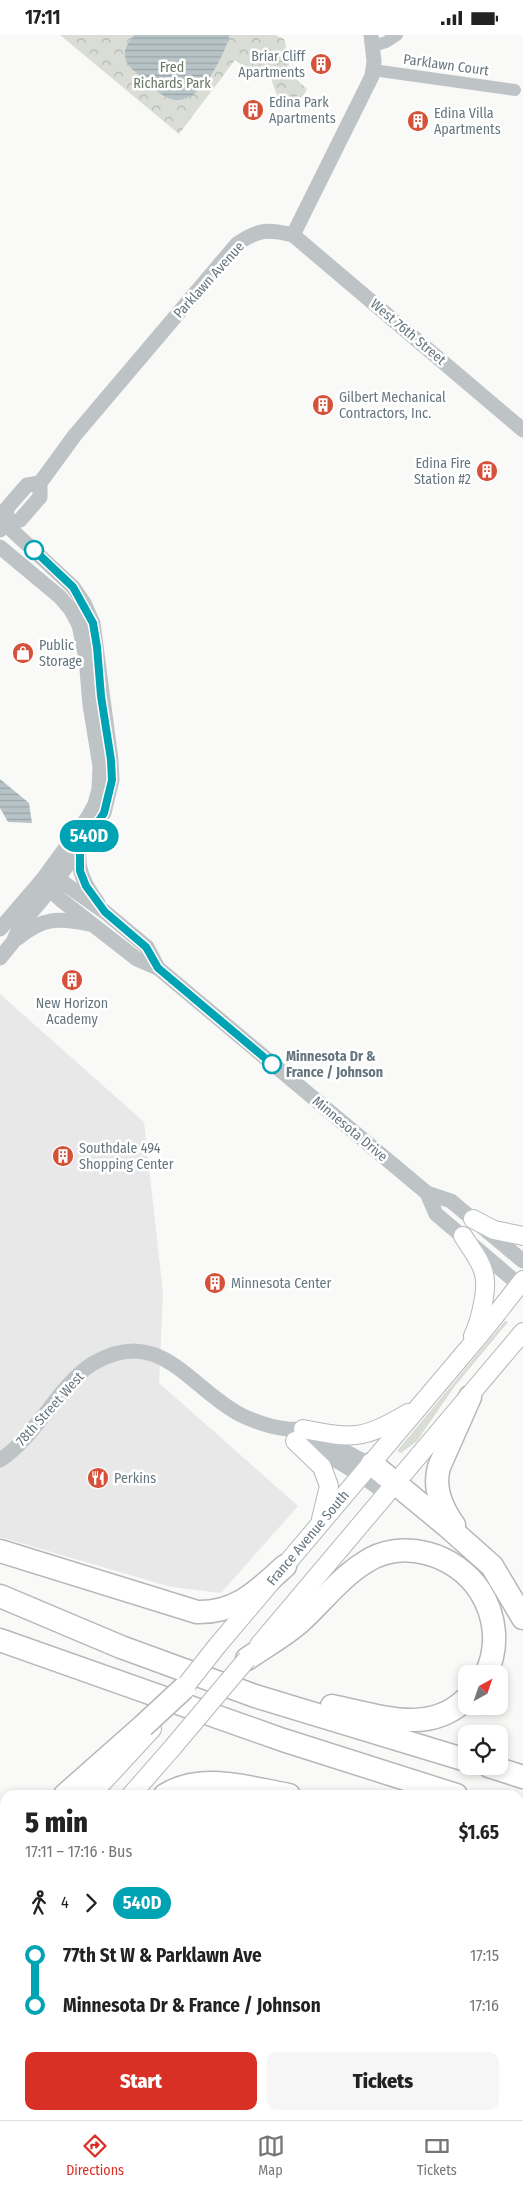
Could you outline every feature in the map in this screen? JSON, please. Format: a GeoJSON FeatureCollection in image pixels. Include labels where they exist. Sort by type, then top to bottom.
{"type":"FeatureCollection","features":[{"type":"Feature","properties":{"kind":"highway"},"geometry":{"type":"LineString","coordinates":[[470,1397],[438,1469],[436,1484],[438,1496],[450,1518],[473,1549]]}},
{"type":"Feature","properties":{"kind":"highway"},"geometry":{"type":"LineString","coordinates":[[366,1469],[473,1549],[492,1566],[523,1618]]}},
{"type":"Feature","properties":{"kind":"highway"},"geometry":{"type":"LineString","coordinates":[[0,1551],[197,1612],[224,1610],[238,1603],[252,1595],[285,1566]]}},
{"type":"Feature","properties":{"kind":"highway"},"geometry":{"type":"LineString","coordinates":[[247,1659],[299,1623],[364,1563],[391,1553],[416,1551],[452,1563],[471,1579],[484,1596],[495,1634],[494,1649],[489,1665]]}},
{"type":"Feature","properties":{"kind":"highway"},"geometry":{"type":"LineString","coordinates":[[0,1596],[56,1621],[255,1696],[318,1717],[458,1757]]}},
{"type":"Feature","properties":{"kind":"highway"},"geometry":{"type":"LineString","coordinates":[[0,1640],[283,1740],[440,1790]]}},
{"type":"Feature","properties":{"kind":"highway"},"geometry":{"type":"LineString","coordinates":[[0,1656],[109,1691],[161,1696]]}},
{"type":"Feature","properties":{"kind":"highway"},"geometry":{"type":"LineString","coordinates":[[148,1657],[299,1699],[390,1719],[410,1721],[443,1716],[458,1705]]}},
{"type":"Feature","properties":{"kind":"highway"},"geometry":{"type":"LineString","coordinates":[[71,1790],[148,1727],[184,1688]]}},
{"type":"Feature","properties":{"kind":"highway"},"geometry":{"type":"LineString","coordinates":[[508,1772],[523,1777]]}},
{"type":"Feature","properties":{"kind":"highway"},"geometry":{"type":"LineString","coordinates":[[174,1790],[202,1783],[217,1783],[259,1790]]}},
{"type":"Feature","properties":{"kind":"main road"},"geometry":{"type":"LineString","coordinates":[[473,1219],[494,1230],[523,1236]]}},
{"type":"Feature","properties":{"kind":"main road"},"geometry":{"type":"LineString","coordinates":[[463,1236],[485,1275],[483,1299],[477,1327],[463,1354]]}},
{"type":"Feature","properties":{"kind":"main road","name":"France Avenue South"},"geometry":{"type":"LineString","coordinates":[[184,1688],[217,1645],[522,1284]]}},
{"type":"Feature","properties":{"kind":"main road"},"geometry":{"type":"LineString","coordinates":[[135,1790],[470,1397],[523,1331]]}},
{"type":"Feature","properties":{"kind":"main road"},"geometry":{"type":"LineString","coordinates":[[506,1353],[523,1345]]}},
{"type":"Feature","properties":{"kind":"main road"},"geometry":{"type":"LineString","coordinates":[[295,1433],[338,1436],[365,1435],[378,1431],[419,1407]]}},
{"type":"Feature","properties":{"kind":"main road"},"geometry":{"type":"LineString","coordinates":[[295,1433],[322,1467],[329,1486],[319,1525]]}},
{"type":"Feature","properties":{"kind":"main road"},"geometry":{"type":"LineString","coordinates":[[95,1790],[148,1727]]}},
{"type":"Feature","properties":{"kind":"street"},"geometry":{"type":"LineString","coordinates":[[293,235],[366,91],[374,70],[372,40],[386,42],[397,35]]}},
{"type":"Feature","properties":{"kind":"street","name":"Parklawn Court"},"geometry":{"type":"LineString","coordinates":[[374,70],[514,90]]}},
{"type":"Feature","properties":{"kind":"street","name":"Parklawn Avenue"},"geometry":{"type":"LineString","coordinates":[[2,524],[7,508],[27,485],[40,483],[75,435],[237,244],[252,233],[272,230],[293,235]]}},
{"type":"Feature","properties":{"kind":"street","name":"West 76th Street"},"geometry":{"type":"LineString","coordinates":[[293,235],[523,430]]}},
{"type":"Feature","properties":{"kind":"street"},"geometry":{"type":"LineString","coordinates":[[0,929],[50,883],[80,849],[104,813],[112,780],[93,623],[73,587],[2,524]]}},
{"type":"Feature","properties":{"kind":"street"},"geometry":{"type":"LineString","coordinates":[[0,547],[60,597],[71,610],[79,625],[86,658],[90,705],[100,766],[99,789],[95,804],[50,883],[20,926],[13,943]]}},
{"type":"Feature","properties":{"kind":"street"},"geometry":{"type":"LineString","coordinates":[[80,849],[80,871],[86,886],[105,912]]}},
{"type":"Feature","properties":{"kind":"street","name":"Minnesota Drive"},"geometry":{"type":"LineString","coordinates":[[50,883],[105,912],[146,947],[158,968]]}},
{"type":"Feature","properties":{"kind":"street","name":"Minnesota Drive"},"geometry":{"type":"LineString","coordinates":[[50,883],[137,959],[158,968],[427,1193],[451,1201],[523,1261]]}},
{"type":"Feature","properties":{"kind":"street"},"geometry":{"type":"LineString","coordinates":[[0,958],[13,943],[30,929],[44,921],[74,920],[96,925]]}},
{"type":"Feature","properties":{"kind":"street","name":"Minnesota Drive"},"geometry":{"type":"LineString","coordinates":[[427,1193],[436,1214],[522,1284]]}},
{"type":"Feature","properties":{"kind":"street","name":"78th Street West"},"geometry":{"type":"LineString","coordinates":[[0,1460],[20,1442],[77,1377],[90,1365],[107,1356],[125,1352],[153,1355],[168,1360],[232,1410],[262,1424],[324,1439],[363,1461],[366,1469]]}},
{"type":"Feature","properties":{"kind":"shaded area"},"geometry":{"type":"Polygon","coordinates":[[[134,35],[229,35],[229,38],[220,59],[206,83],[187,98],[176,100],[158,92],[131,68],[125,59],[125,49],[134,35]]]}},
{"type":"Feature","properties":{"kind":"shaded area"},"geometry":{"type":"Polygon","coordinates":[[[0,779],[29,803],[32,823],[8,822],[0,808],[0,779]]]}},
{"type":"Feature","properties":{"kind":"shaded area"},"geometry":{"type":"Polygon","coordinates":[[[0,994],[144,1122],[163,1293],[159,1383],[298,1506],[221,1593],[171,1587],[0,1537],[0,994]]]}},
{"type":"Feature","properties":{"kind":"green space","name":"Fred Richards Park"},"geometry":{"type":"Polygon","coordinates":[[[60,35],[275,35],[284,39],[287,52],[295,51],[289,56],[289,65],[279,77],[294,77],[307,89],[297,102],[285,105],[278,98],[270,72],[263,68],[255,72],[235,60],[179,134],[60,35]]]}},
{"type":"Feature","properties":{"kind":"green space"},"geometry":{"type":"Polygon","coordinates":[[[505,1321],[508,1322],[454,1387],[417,1441],[401,1453],[397,1451],[505,1321]]]}},
{"type":"Feature","properties":{"kind":"bus line","name":"540D"},"geometry":{"type":"LineString","coordinates":[[34,550],[73,587],[84,603],[93,623],[97,647],[101,696],[107,729],[112,780],[104,813],[80,849],[80,871],[86,886],[105,912],[146,947],[158,968],[272,1064]]}},
{"type":"Feature","properties":{"kind":"place","name":"Briar Cliff Apartments"},"geometry":{"type":"Point","coordinates":[321,64]}},
{"type":"Feature","properties":{"kind":"place","name":"Edina Park Apartments"},"geometry":{"type":"Point","coordinates":[253,110]}},
{"type":"Feature","properties":{"kind":"place","name":"Edina Villa Apartments"},"geometry":{"type":"Point","coordinates":[418,121]}},
{"type":"Feature","properties":{"kind":"place","name":"Gilbert Mechanical Contractors, Inc."},"geometry":{"type":"Point","coordinates":[323,405]}},
{"type":"Feature","properties":{"kind":"place","name":"Edina Fire Station #2"},"geometry":{"type":"Point","coordinates":[487,471]}},
{"type":"Feature","properties":{"kind":"place","name":"Public Storage"},"geometry":{"type":"Point","coordinates":[23,653]}},
{"type":"Feature","properties":{"kind":"place","name":"New Horizon Academy"},"geometry":{"type":"Point","coordinates":[72,980]}},
{"type":"Feature","properties":{"kind":"place","name":"Minnesota Dr & France / Johnson"},"geometry":{"type":"Point","coordinates":[272,1064]}},
{"type":"Feature","properties":{"kind":"place","name":"Southdale 494 Shopping Center"},"geometry":{"type":"Point","coordinates":[63,1156]}},
{"type":"Feature","properties":{"kind":"place","name":"Minnesota Center"},"geometry":{"type":"Point","coordinates":[215,1283]}},
{"type":"Feature","properties":{"kind":"place","name":"Perkins"},"geometry":{"type":"Point","coordinates":[98,1478]}}]}
